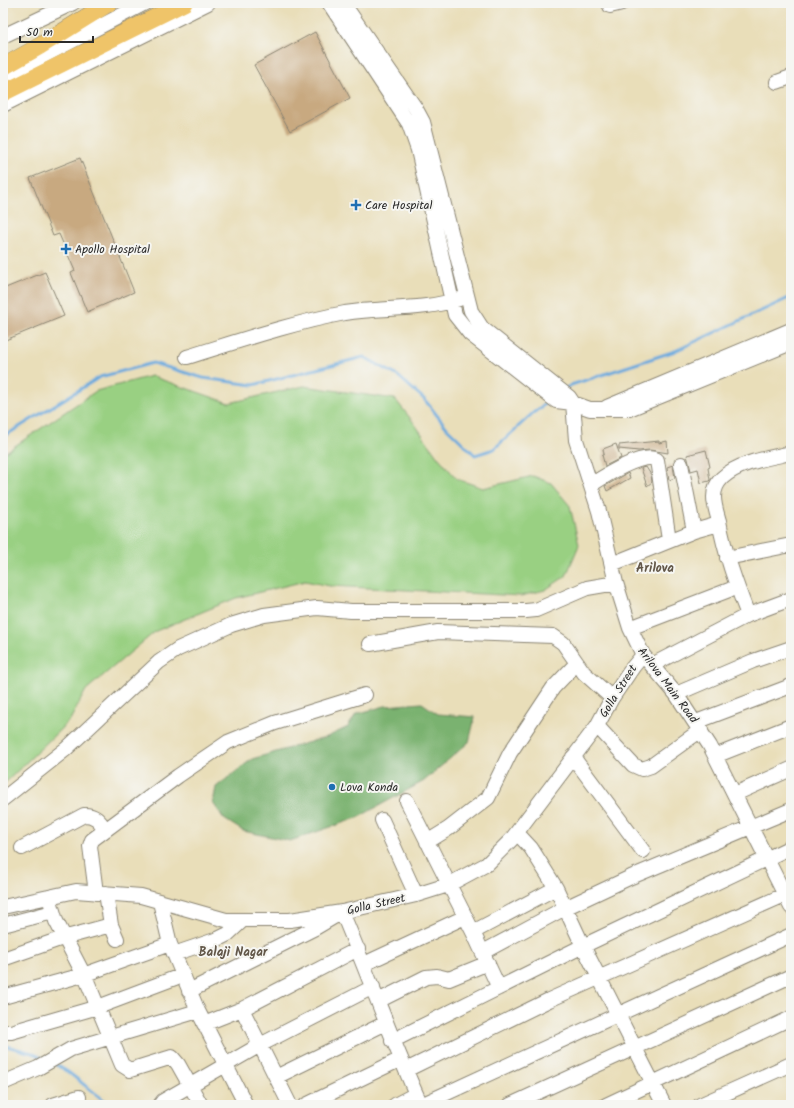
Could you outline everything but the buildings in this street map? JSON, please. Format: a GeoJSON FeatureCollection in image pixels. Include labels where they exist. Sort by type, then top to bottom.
{"type":"FeatureCollection","features":[{"type":"Feature","properties":{"kind":"main road"},"geometry":{"type":"LineString","coordinates":[[3,67],[109,3]]}},
{"type":"Feature","properties":{"kind":"main road"},"geometry":{"type":"LineString","coordinates":[[3,93],[184,3]]}},
{"type":"Feature","properties":{"kind":"street"},"geometry":{"type":"LineString","coordinates":[[3,36],[73,3]]}},
{"type":"Feature","properties":{"kind":"street"},"geometry":{"type":"LineString","coordinates":[[3,77],[145,3]]}},
{"type":"Feature","properties":{"kind":"street"},"geometry":{"type":"LineString","coordinates":[[3,105],[208,3]]}},
{"type":"Feature","properties":{"kind":"street"},"geometry":{"type":"LineString","coordinates":[[329,3],[409,124],[418,150],[451,302],[455,315],[470,334],[560,396],[581,407],[600,409],[629,409],[791,342]]}},
{"type":"Feature","properties":{"kind":"street"},"geometry":{"type":"LineString","coordinates":[[343,3],[416,109],[423,122],[471,310],[482,328],[560,396]]}},
{"type":"Feature","properties":{"kind":"street"},"geometry":{"type":"LineString","coordinates":[[777,82],[791,77]]}},
{"type":"Feature","properties":{"kind":"street"},"geometry":{"type":"LineString","coordinates":[[187,357],[312,320],[347,313],[409,309],[451,302],[467,297]]}},
{"type":"Feature","properties":{"kind":"street"},"geometry":{"type":"LineString","coordinates":[[600,409],[630,398],[791,330]]}},
{"type":"Feature","properties":{"kind":"street","name":"Arilova Main Road"},"geometry":{"type":"LineString","coordinates":[[560,396],[591,485],[616,583],[630,628],[647,660],[676,694],[698,726],[715,756],[766,858],[789,898]]}},
{"type":"Feature","properties":{"kind":"street"},"geometry":{"type":"LineString","coordinates":[[748,615],[727,558],[714,497],[716,486],[722,478],[736,469],[762,459],[791,453]]}},
{"type":"Feature","properties":{"kind":"street"},"geometry":{"type":"LineString","coordinates":[[591,485],[626,465],[653,458],[657,460],[670,540]]}},
{"type":"Feature","properties":{"kind":"street"},"geometry":{"type":"LineString","coordinates":[[681,464],[694,531]]}},
{"type":"Feature","properties":{"kind":"street"},"geometry":{"type":"LineString","coordinates":[[612,564],[694,531],[719,524]]}},
{"type":"Feature","properties":{"kind":"street"},"geometry":{"type":"LineString","coordinates":[[727,558],[791,545]]}},
{"type":"Feature","properties":{"kind":"street"},"geometry":{"type":"LineString","coordinates":[[3,799],[66,749],[159,662],[178,649],[231,625],[264,615],[317,608],[351,611],[536,610],[587,588],[616,583]]}},
{"type":"Feature","properties":{"kind":"street"},"geometry":{"type":"LineString","coordinates":[[630,628],[737,587]]}},
{"type":"Feature","properties":{"kind":"street"},"geometry":{"type":"LineString","coordinates":[[647,660],[748,615],[791,599]]}},
{"type":"Feature","properties":{"kind":"street"},"geometry":{"type":"LineString","coordinates":[[370,644],[438,632],[545,635],[559,638],[594,683],[612,698]]}},
{"type":"Feature","properties":{"kind":"street"},"geometry":{"type":"LineString","coordinates":[[676,694],[753,661],[791,648]]}},
{"type":"Feature","properties":{"kind":"street","name":"Golla Street"},"geometry":{"type":"LineString","coordinates":[[3,907],[76,891],[141,896],[226,920],[290,920],[342,912],[416,895],[448,885],[487,864],[517,833],[572,757],[597,726],[612,698],[633,667],[647,660]]}},
{"type":"Feature","properties":{"kind":"street"},"geometry":{"type":"LineString","coordinates":[[427,842],[461,820],[488,798],[510,752],[553,688],[577,663]]}},
{"type":"Feature","properties":{"kind":"street"},"geometry":{"type":"LineString","coordinates":[[597,726],[632,765],[642,769],[651,766],[698,726],[791,686]]}},
{"type":"Feature","properties":{"kind":"street"},"geometry":{"type":"LineString","coordinates":[[118,939],[111,925],[101,893],[90,846],[92,840],[200,760],[228,742],[275,723],[365,695]]}},
{"type":"Feature","properties":{"kind":"street"},"geometry":{"type":"LineString","coordinates":[[715,756],[791,726]]}},
{"type":"Feature","properties":{"kind":"street"},"geometry":{"type":"LineString","coordinates":[[572,757],[643,851]]}},
{"type":"Feature","properties":{"kind":"street"},"geometry":{"type":"LineString","coordinates":[[734,794],[791,769]]}},
{"type":"Feature","properties":{"kind":"street"},"geometry":{"type":"LineString","coordinates":[[407,801],[473,932],[499,988]]}},
{"type":"Feature","properties":{"kind":"street"},"geometry":{"type":"LineString","coordinates":[[378,1001],[426,977],[437,976],[449,979],[565,908],[631,877],[791,810]]}},
{"type":"Feature","properties":{"kind":"street"},"geometry":{"type":"LineString","coordinates":[[22,848],[84,815],[92,815],[98,819],[105,829]]}},
{"type":"Feature","properties":{"kind":"street"},"geometry":{"type":"LineString","coordinates":[[382,820],[416,895]]}},
{"type":"Feature","properties":{"kind":"street"},"geometry":{"type":"LineString","coordinates":[[517,833],[531,848],[556,888],[583,946],[664,1105]]}},
{"type":"Feature","properties":{"kind":"street"},"geometry":{"type":"LineString","coordinates":[[392,1041],[583,946],[791,847]]}},
{"type":"Feature","properties":{"kind":"street"},"geometry":{"type":"LineString","coordinates":[[473,932],[556,888]]}},
{"type":"Feature","properties":{"kind":"street"},"geometry":{"type":"LineString","coordinates":[[49,897],[63,938],[98,1007],[122,1065],[125,1069],[130,1070],[172,1057],[191,1085],[201,1105]]}},
{"type":"Feature","properties":{"kind":"street"},"geometry":{"type":"LineString","coordinates":[[306,1105],[403,1065],[600,978],[789,898]]}},
{"type":"Feature","properties":{"kind":"street"},"geometry":{"type":"LineString","coordinates":[[160,902],[172,949],[189,991],[204,1024],[246,1105]]}},
{"type":"Feature","properties":{"kind":"street"},"geometry":{"type":"LineString","coordinates":[[3,925],[53,912]]}},
{"type":"Feature","properties":{"kind":"street"},"geometry":{"type":"LineString","coordinates":[[189,991],[315,928],[342,912],[373,987],[392,1041],[420,1101]]}},
{"type":"Feature","properties":{"kind":"street"},"geometry":{"type":"LineString","coordinates":[[364,964],[465,917]]}},
{"type":"Feature","properties":{"kind":"street"},"geometry":{"type":"LineString","coordinates":[[3,997],[172,949],[218,939],[228,934],[243,920]]}},
{"type":"Feature","properties":{"kind":"street"},"geometry":{"type":"LineString","coordinates":[[3,959],[63,938],[111,925]]}},
{"type":"Feature","properties":{"kind":"street"},"geometry":{"type":"LineString","coordinates":[[395,1105],[420,1101],[618,1014],[791,935]]}},
{"type":"Feature","properties":{"kind":"street"},"geometry":{"type":"LineString","coordinates":[[204,1024],[242,1009],[358,949]]}},
{"type":"Feature","properties":{"kind":"street"},"geometry":{"type":"LineString","coordinates":[[3,1032],[12,1032],[98,1007],[183,975]]}},
{"type":"Feature","properties":{"kind":"street"},"geometry":{"type":"LineString","coordinates":[[510,1105],[791,976]]}},
{"type":"Feature","properties":{"kind":"street"},"geometry":{"type":"LineString","coordinates":[[160,1105],[162,1102],[260,1045],[373,987]]}},
{"type":"Feature","properties":{"kind":"street"},"geometry":{"type":"LineString","coordinates":[[242,1009],[290,1105]]}},
{"type":"Feature","properties":{"kind":"street"},"geometry":{"type":"LineString","coordinates":[[3,1083],[38,1068],[71,1049],[198,1011]]}},
{"type":"Feature","properties":{"kind":"street"},"geometry":{"type":"LineString","coordinates":[[606,1105],[791,1018]]}},
{"type":"Feature","properties":{"kind":"street"},"geometry":{"type":"LineString","coordinates":[[276,1077],[386,1023]]}},
{"type":"Feature","properties":{"kind":"street"},"geometry":{"type":"LineString","coordinates":[[700,1105],[791,1064]]}},
{"type":"Feature","properties":{"kind":"street"},"geometry":{"type":"LineString","coordinates":[[53,1105],[79,1097]]}},
{"type":"Feature","properties":{"kind":"green space"},"geometry":{"type":"Polygon","coordinates":[[[151,376],[229,403],[304,386],[395,399],[438,457],[457,479],[483,488],[533,476],[551,483],[570,506],[579,545],[566,576],[545,590],[521,596],[330,586],[305,581],[236,598],[156,631],[86,690],[70,720],[3,785],[3,454],[96,391],[151,376]]]}},
{"type":"Feature","properties":{"kind":"green space"},"geometry":{"type":"Polygon","coordinates":[[[422,703],[438,714],[475,717],[469,742],[424,781],[357,818],[290,841],[243,831],[224,819],[213,803],[216,787],[252,759],[327,737],[348,727],[356,714],[385,706],[422,703]]]}},
{"type":"Feature","properties":{"kind":"waterway"},"geometry":{"type":"LineString","coordinates":[[565,389],[571,385],[675,351],[791,297]]}},
{"type":"Feature","properties":{"kind":"waterway"},"geometry":{"type":"LineString","coordinates":[[3,437],[100,377],[153,363],[203,378],[253,385],[364,357],[398,376],[424,399],[447,428],[475,455],[494,449],[533,413],[549,401]]}},
{"type":"Feature","properties":{"kind":"waterway"},"geometry":{"type":"LineString","coordinates":[[3,1045],[36,1054],[45,1059]]}},
{"type":"Feature","properties":{"kind":"waterway"},"geometry":{"type":"LineString","coordinates":[[53,1063],[68,1072],[110,1105]]}},
{"type":"Feature","properties":{"kind":"place","name":"Care Hospital"},"geometry":{"type":"Point","coordinates":[356,205]}},
{"type":"Feature","properties":{"kind":"place","name":"Apollo Hospital"},"geometry":{"type":"Point","coordinates":[66,249]}},
{"type":"Feature","properties":{"kind":"place","name":"Lova Konda"},"geometry":{"type":"Point","coordinates":[332,787]}},
{"type":"Feature","properties":{"kind":"district","name":"Arilova"},"geometry":{"type":"Point","coordinates":[655,567]}},
{"type":"Feature","properties":{"kind":"district","name":"Balaji Nagar"},"geometry":{"type":"Point","coordinates":[233,951]}}]}
